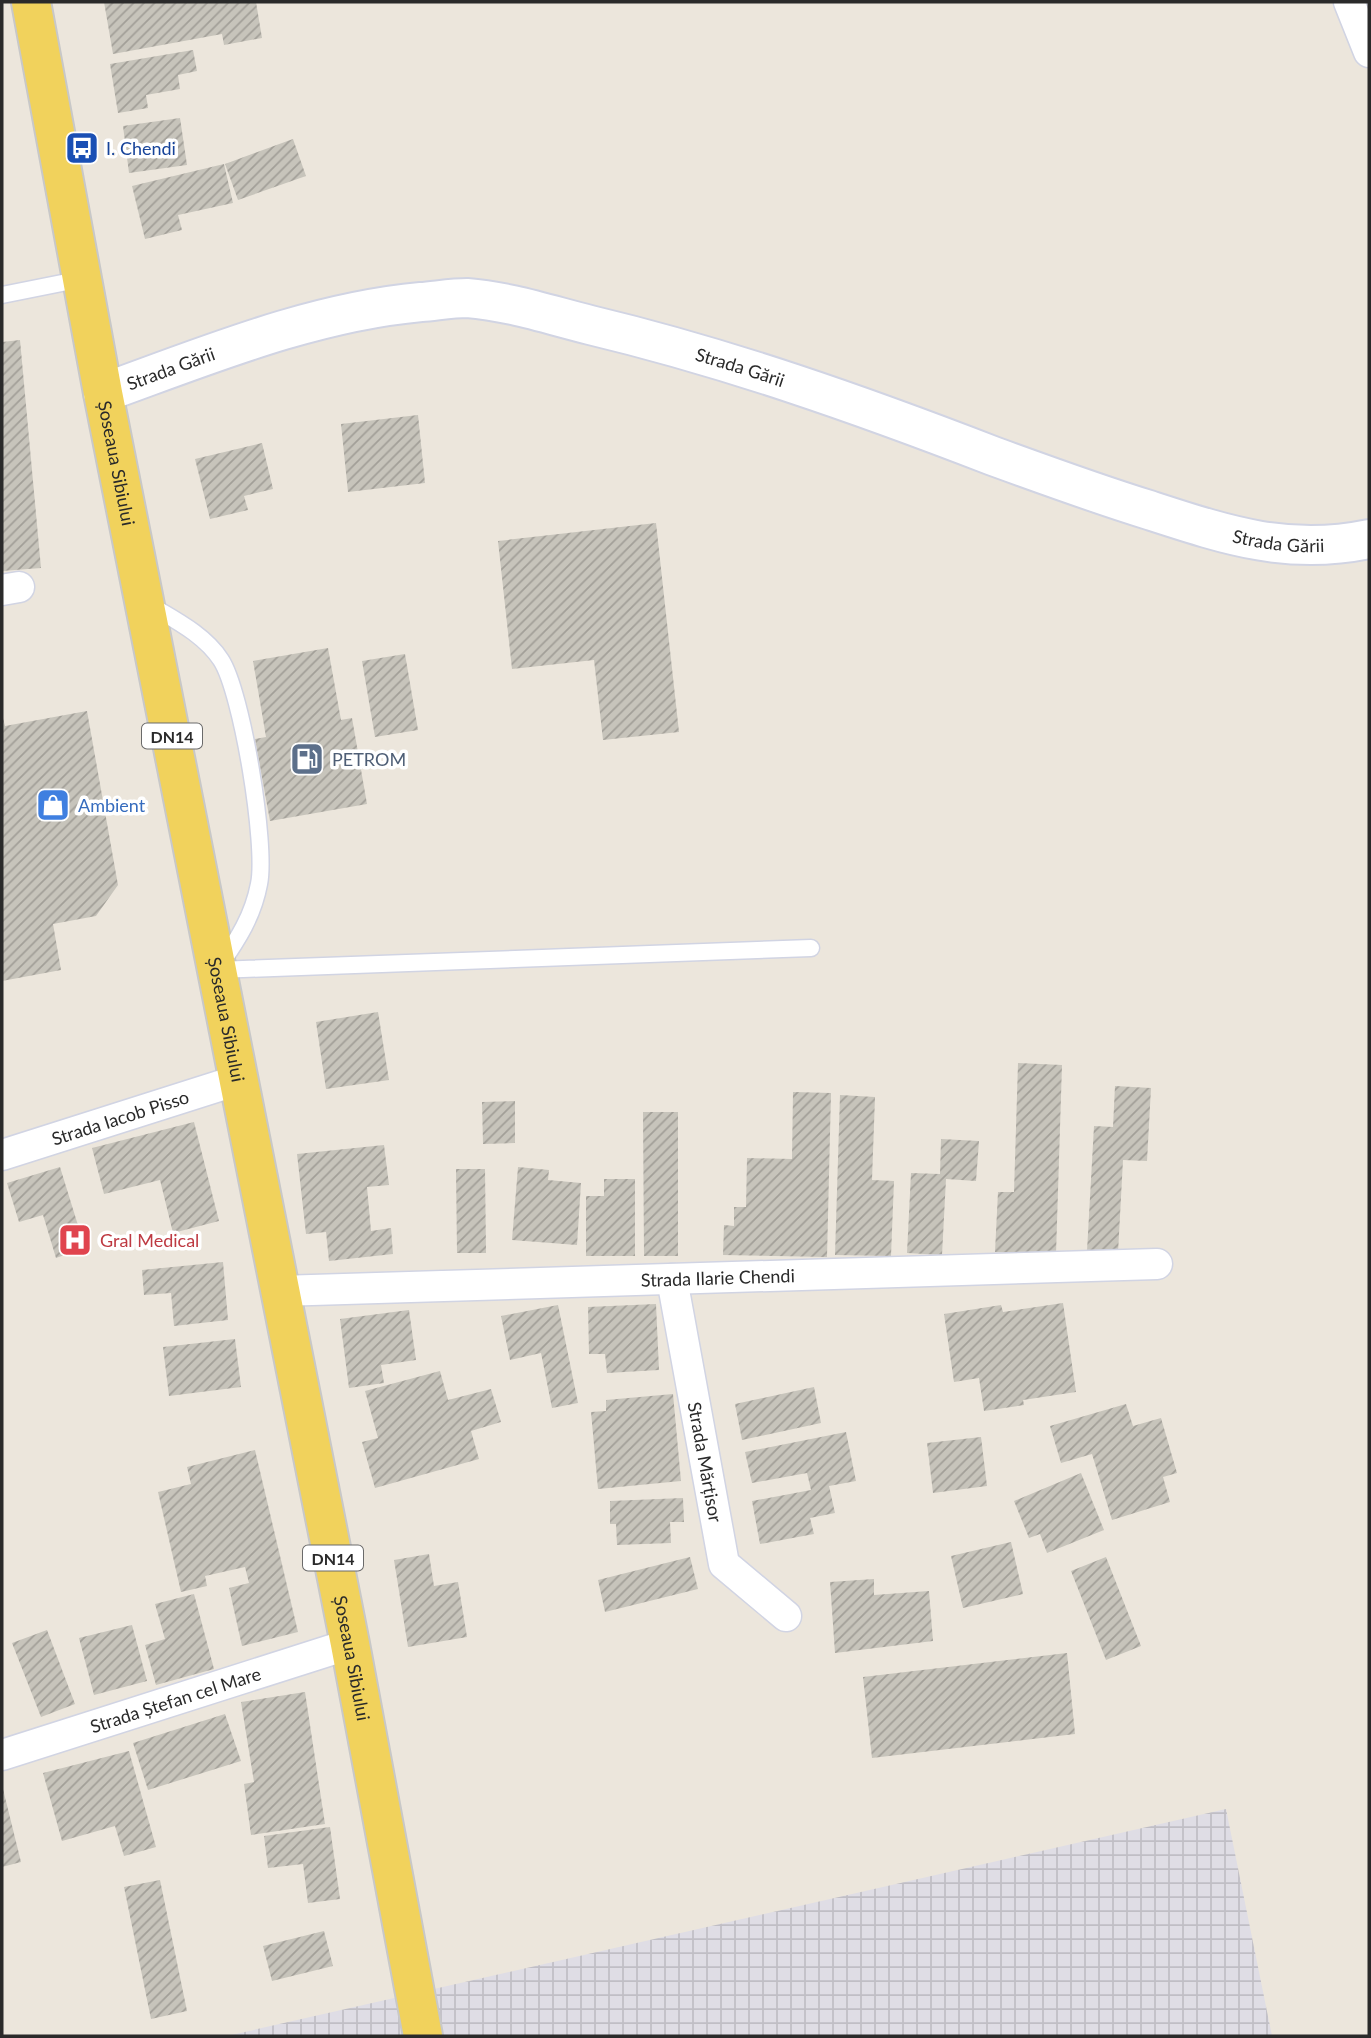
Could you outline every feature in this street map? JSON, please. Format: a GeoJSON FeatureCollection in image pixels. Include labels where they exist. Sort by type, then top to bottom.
{"type":"FeatureCollection","features":[{"type":"Feature","properties":{"kind":"main road","name":"Șoseaua Sibiului"},"geometry":{"type":"LineString","coordinates":[[31,2],[103,393],[350,1644],[423,2036]]}},
{"type":"Feature","properties":{"kind":"main road","name":"Strada Gării"},"geometry":{"type":"LineString","coordinates":[[103,393],[257,338],[317,321],[378,306],[466,298],[618,332],[752,370],[882,413],[1066,484],[1237,538],[1291,547],[1339,545],[1369,540]]}},
{"type":"Feature","properties":{"kind":"street"},"geometry":{"type":"LineString","coordinates":[[1349,2],[1369,52]]}},
{"type":"Feature","properties":{"kind":"street","name":"Strada Iacob Pisso"},"geometry":{"type":"LineString","coordinates":[[2,1155],[238,1080]]}},
{"type":"Feature","properties":{"kind":"street","name":"Strada Ilarie Chendi"},"geometry":{"type":"LineString","coordinates":[[279,1292],[1157,1264]]}},
{"type":"Feature","properties":{"kind":"street","name":"Strada Mărțisor"},"geometry":{"type":"LineString","coordinates":[[672,1279],[724,1564],[786,1616]]}},
{"type":"Feature","properties":{"kind":"street","name":"Strada Ștefan cel Mare"},"geometry":{"type":"LineString","coordinates":[[2,1755],[350,1644]]}},
{"type":"Feature","properties":{"kind":"lane"},"geometry":{"type":"LineString","coordinates":[[2,295],[82,279]]}},
{"type":"Feature","properties":{"kind":"lane"},"geometry":{"type":"LineString","coordinates":[[146,602],[190,629],[220,659],[233,683],[262,838],[260,882],[250,919],[217,970]]}},
{"type":"Feature","properties":{"kind":"lane"},"geometry":{"type":"LineString","coordinates":[[217,970],[811,948]]}},
{"type":"Feature","properties":{"kind":"shaded area"},"geometry":{"type":"Polygon","coordinates":[[[1226,1809],[1272,2036],[227,2036],[1226,1809]]]}},
{"type":"Feature","properties":{"kind":"building"},"geometry":{"type":"Polygon","coordinates":[[[104,2],[256,2],[262,38],[224,45],[222,34],[113,54],[104,2]]]}},
{"type":"Feature","properties":{"kind":"building"},"geometry":{"type":"Polygon","coordinates":[[[193,50],[197,71],[178,75],[180,89],[146,95],[148,108],[118,113],[110,64],[193,50]]]}},
{"type":"Feature","properties":{"kind":"building"},"geometry":{"type":"Polygon","coordinates":[[[180,118],[187,165],[129,173],[123,126],[180,118]]]}},
{"type":"Feature","properties":{"kind":"building"},"geometry":{"type":"Polygon","coordinates":[[[293,139],[306,176],[238,200],[225,164],[293,139]]]}},
{"type":"Feature","properties":{"kind":"building"},"geometry":{"type":"Polygon","coordinates":[[[224,164],[233,203],[178,215],[182,230],[145,239],[132,186],[224,164]]]}},
{"type":"Feature","properties":{"kind":"building"},"geometry":{"type":"Polygon","coordinates":[[[20,340],[41,568],[2,571],[2,342],[20,340]]]}},
{"type":"Feature","properties":{"kind":"building"},"geometry":{"type":"Polygon","coordinates":[[[418,415],[425,483],[348,492],[341,424],[418,415]]]}},
{"type":"Feature","properties":{"kind":"building"},"geometry":{"type":"Polygon","coordinates":[[[262,443],[273,489],[244,496],[248,510],[210,519],[195,459],[262,443]]]}},
{"type":"Feature","properties":{"kind":"building"},"geometry":{"type":"Polygon","coordinates":[[[656,523],[679,732],[603,740],[594,660],[512,669],[498,541],[656,523]]]}},
{"type":"Feature","properties":{"kind":"building"},"geometry":{"type":"Polygon","coordinates":[[[328,648],[341,720],[352,718],[367,804],[270,821],[255,739],[266,737],[253,661],[328,648]]]}},
{"type":"Feature","properties":{"kind":"building"},"geometry":{"type":"Polygon","coordinates":[[[405,654],[418,730],[375,737],[362,661],[405,654]]]}},
{"type":"Feature","properties":{"kind":"building","name":"Ambient"},"geometry":{"type":"Polygon","coordinates":[[[87,711],[118,885],[96,916],[53,924],[61,970],[2,981],[2,714],[5,726],[87,711]]]}},
{"type":"Feature","properties":{"kind":"building"},"geometry":{"type":"Polygon","coordinates":[[[378,1012],[389,1080],[326,1089],[316,1022],[378,1012]]]}},
{"type":"Feature","properties":{"kind":"building"},"geometry":{"type":"Polygon","coordinates":[[[1018,1063],[1062,1065],[1056,1254],[995,1252],[998,1192],[1014,1192],[1018,1063]]]}},
{"type":"Feature","properties":{"kind":"building"},"geometry":{"type":"Polygon","coordinates":[[[1115,1086],[1151,1088],[1147,1161],[1123,1160],[1118,1253],[1087,1251],[1094,1126],[1113,1127],[1115,1086]]]}},
{"type":"Feature","properties":{"kind":"building"},"geometry":{"type":"Polygon","coordinates":[[[793,1092],[831,1093],[827,1257],[723,1255],[724,1225],[734,1226],[734,1207],[746,1207],[747,1158],[792,1159],[793,1092]]]}},
{"type":"Feature","properties":{"kind":"building"},"geometry":{"type":"Polygon","coordinates":[[[840,1095],[875,1097],[872,1180],[894,1181],[891,1256],[835,1255],[840,1095]]]}},
{"type":"Feature","properties":{"kind":"building"},"geometry":{"type":"Polygon","coordinates":[[[515,1101],[515,1143],[483,1144],[482,1102],[515,1101]]]}},
{"type":"Feature","properties":{"kind":"building"},"geometry":{"type":"Polygon","coordinates":[[[643,1112],[678,1112],[678,1256],[644,1256],[643,1112]]]}},
{"type":"Feature","properties":{"kind":"building"},"geometry":{"type":"Polygon","coordinates":[[[194,1122],[219,1221],[173,1233],[160,1180],[104,1194],[92,1148],[194,1122]]]}},
{"type":"Feature","properties":{"kind":"building"},"geometry":{"type":"Polygon","coordinates":[[[941,1139],[979,1141],[976,1181],[946,1179],[942,1255],[907,1253],[911,1173],[940,1174],[941,1139]]]}},
{"type":"Feature","properties":{"kind":"building"},"geometry":{"type":"Polygon","coordinates":[[[384,1145],[389,1185],[367,1187],[371,1231],[391,1228],[393,1254],[329,1261],[326,1232],[306,1234],[297,1154],[384,1145]]]}},
{"type":"Feature","properties":{"kind":"building"},"geometry":{"type":"Polygon","coordinates":[[[60,1167],[85,1248],[56,1258],[43,1215],[19,1222],[7,1183],[60,1167]]]}},
{"type":"Feature","properties":{"kind":"building"},"geometry":{"type":"Polygon","coordinates":[[[518,1167],[549,1170],[548,1180],[581,1183],[577,1245],[512,1240],[518,1167]]]}},
{"type":"Feature","properties":{"kind":"building"},"geometry":{"type":"Polygon","coordinates":[[[456,1169],[485,1169],[486,1253],[457,1253],[456,1169]]]}},
{"type":"Feature","properties":{"kind":"building"},"geometry":{"type":"Polygon","coordinates":[[[604,1179],[635,1179],[635,1256],[586,1256],[586,1196],[604,1196],[604,1179]]]}},
{"type":"Feature","properties":{"kind":"building"},"geometry":{"type":"Polygon","coordinates":[[[223,1262],[228,1320],[174,1326],[171,1293],[144,1295],[142,1270],[223,1262]]]}},
{"type":"Feature","properties":{"kind":"building"},"geometry":{"type":"Polygon","coordinates":[[[1063,1303],[1076,1392],[1023,1400],[1024,1405],[984,1411],[979,1378],[954,1382],[944,1314],[1001,1305],[1003,1312],[1063,1303]]]}},
{"type":"Feature","properties":{"kind":"building"},"geometry":{"type":"Polygon","coordinates":[[[656,1304],[659,1370],[607,1373],[605,1354],[589,1354],[588,1307],[656,1304]]]}},
{"type":"Feature","properties":{"kind":"building"},"geometry":{"type":"Polygon","coordinates":[[[558,1305],[578,1403],[552,1408],[541,1353],[510,1360],[501,1316],[558,1305]]]}},
{"type":"Feature","properties":{"kind":"building"},"geometry":{"type":"Polygon","coordinates":[[[409,1310],[416,1360],[381,1365],[384,1383],[349,1388],[340,1319],[409,1310]]]}},
{"type":"Feature","properties":{"kind":"building"},"geometry":{"type":"Polygon","coordinates":[[[235,1339],[241,1387],[169,1396],[163,1347],[235,1339]]]}},
{"type":"Feature","properties":{"kind":"building"},"geometry":{"type":"Polygon","coordinates":[[[440,1371],[448,1400],[491,1389],[501,1422],[471,1431],[479,1459],[375,1488],[362,1442],[378,1438],[365,1391],[440,1371]]]}},
{"type":"Feature","properties":{"kind":"building"},"geometry":{"type":"Polygon","coordinates":[[[814,1387],[821,1423],[742,1440],[735,1404],[814,1387]]]}},
{"type":"Feature","properties":{"kind":"building"},"geometry":{"type":"Polygon","coordinates":[[[673,1394],[681,1481],[598,1489],[591,1412],[606,1411],[606,1400],[673,1394]]]}},
{"type":"Feature","properties":{"kind":"building"},"geometry":{"type":"Polygon","coordinates":[[[1126,1404],[1133,1426],[1161,1418],[1177,1473],[1163,1477],[1170,1502],[1112,1520],[1092,1454],[1061,1463],[1050,1426],[1126,1404]]]}},
{"type":"Feature","properties":{"kind":"building"},"geometry":{"type":"Polygon","coordinates":[[[846,1432],[856,1481],[829,1486],[835,1513],[810,1518],[814,1534],[760,1544],[752,1501],[811,1490],[807,1473],[752,1483],[745,1452],[846,1432]]]}},
{"type":"Feature","properties":{"kind":"building"},"geometry":{"type":"Polygon","coordinates":[[[981,1437],[987,1486],[933,1493],[927,1443],[981,1437]]]}},
{"type":"Feature","properties":{"kind":"building"},"geometry":{"type":"Polygon","coordinates":[[[255,1450],[298,1632],[242,1646],[229,1588],[249,1583],[245,1567],[205,1576],[207,1586],[181,1592],[158,1492],[191,1484],[187,1467],[255,1450]]]}},
{"type":"Feature","properties":{"kind":"building"},"geometry":{"type":"Polygon","coordinates":[[[1081,1473],[1104,1530],[1047,1553],[1040,1534],[1029,1538],[1014,1501],[1081,1473]]]}},
{"type":"Feature","properties":{"kind":"building"},"geometry":{"type":"Polygon","coordinates":[[[683,1498],[684,1522],[670,1522],[671,1543],[617,1545],[616,1524],[610,1524],[610,1501],[683,1498]]]}},
{"type":"Feature","properties":{"kind":"building"},"geometry":{"type":"Polygon","coordinates":[[[1011,1542],[1023,1594],[963,1608],[951,1556],[1011,1542]]]}},
{"type":"Feature","properties":{"kind":"building"},"geometry":{"type":"Polygon","coordinates":[[[429,1554],[434,1586],[458,1582],[467,1637],[408,1647],[394,1560],[429,1554]]]}},
{"type":"Feature","properties":{"kind":"building"},"geometry":{"type":"Polygon","coordinates":[[[690,1557],[698,1589],[605,1612],[598,1580],[690,1557]]]}},
{"type":"Feature","properties":{"kind":"building"},"geometry":{"type":"Polygon","coordinates":[[[1106,1557],[1141,1646],[1106,1660],[1071,1571],[1106,1557]]]}},
{"type":"Feature","properties":{"kind":"building"},"geometry":{"type":"Polygon","coordinates":[[[874,1579],[874,1595],[929,1591],[933,1641],[835,1653],[830,1582],[874,1579]]]}},
{"type":"Feature","properties":{"kind":"building"},"geometry":{"type":"Polygon","coordinates":[[[194,1594],[214,1669],[156,1685],[145,1645],[165,1639],[155,1604],[194,1594]]]}},
{"type":"Feature","properties":{"kind":"building"},"geometry":{"type":"Polygon","coordinates":[[[132,1625],[147,1681],[94,1695],[79,1638],[132,1625]]]}},
{"type":"Feature","properties":{"kind":"building"},"geometry":{"type":"Polygon","coordinates":[[[47,1630],[75,1704],[41,1717],[12,1643],[47,1630]]]}},
{"type":"Feature","properties":{"kind":"building"},"geometry":{"type":"Polygon","coordinates":[[[1067,1653],[1075,1734],[872,1758],[863,1677],[1067,1653]]]}},
{"type":"Feature","properties":{"kind":"building"},"geometry":{"type":"Polygon","coordinates":[[[305,1692],[325,1824],[251,1835],[244,1784],[254,1782],[241,1702],[305,1692]]]}},
{"type":"Feature","properties":{"kind":"building"},"geometry":{"type":"Polygon","coordinates":[[[225,1714],[241,1761],[148,1790],[133,1743],[225,1714]]]}},
{"type":"Feature","properties":{"kind":"building"},"geometry":{"type":"Polygon","coordinates":[[[129,1751],[156,1847],[124,1856],[115,1826],[62,1841],[43,1773],[129,1751]]]}},
{"type":"Feature","properties":{"kind":"building"},"geometry":{"type":"Polygon","coordinates":[[[2,1785],[21,1862],[2,1867],[2,1785]]]}},
{"type":"Feature","properties":{"kind":"building"},"geometry":{"type":"Polygon","coordinates":[[[330,1827],[340,1899],[308,1903],[303,1864],[268,1868],[264,1836],[330,1827]]]}},
{"type":"Feature","properties":{"kind":"building"},"geometry":{"type":"Polygon","coordinates":[[[160,1880],[187,2011],[151,2019],[124,1887],[160,1880]]]}},
{"type":"Feature","properties":{"kind":"building"},"geometry":{"type":"Polygon","coordinates":[[[324,1931],[333,1966],[272,1981],[263,1946],[324,1931]]]}},
{"type":"Feature","properties":{"kind":"place","name":"I. Chendi"},"geometry":{"type":"Point","coordinates":[82,148]}},
{"type":"Feature","properties":{"kind":"place","name":"PETROM"},"geometry":{"type":"Point","coordinates":[307,759]}},
{"type":"Feature","properties":{"kind":"place","name":"Ambient"},"geometry":{"type":"Point","coordinates":[53,805]}},
{"type":"Feature","properties":{"kind":"place","name":"Gral Medical"},"geometry":{"type":"Point","coordinates":[75,1240]}}]}
